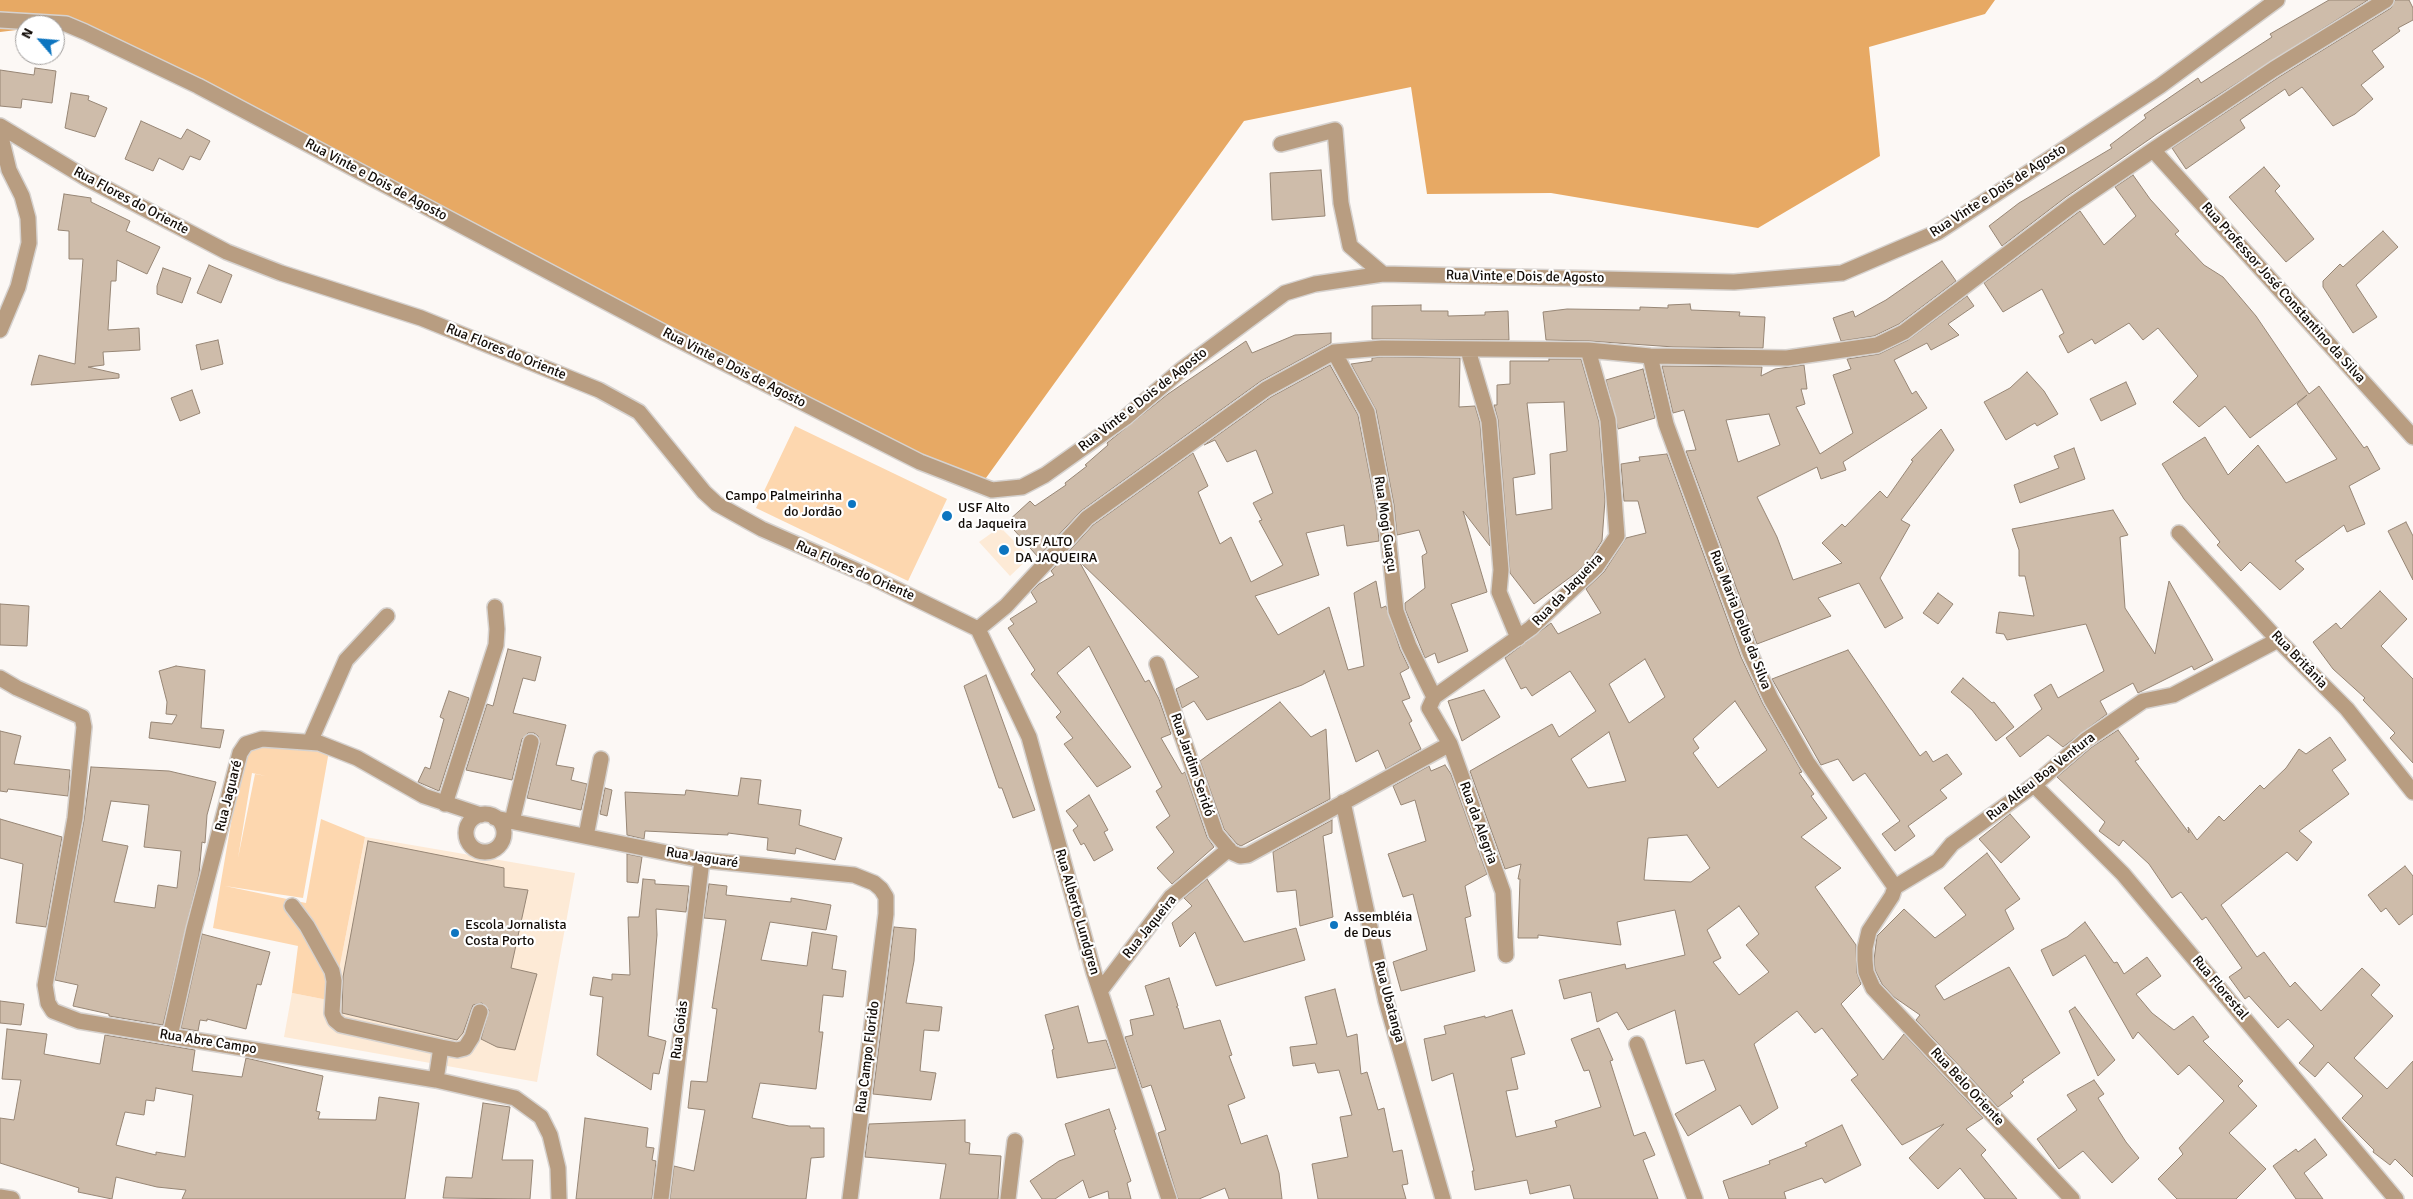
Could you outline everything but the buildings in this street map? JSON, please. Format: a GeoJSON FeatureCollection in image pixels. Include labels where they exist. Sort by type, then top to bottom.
{"type":"FeatureCollection","features":[{"type":"Feature","properties":{"kind":"street","name":"Rua Vinte e Dois de Agosto"},"geometry":{"type":"LineString","coordinates":[[0,20],[66,24],[85,32],[198,86],[661,331],[920,462],[992,490],[1022,487],[1045,476],[1125,418],[1181,370],[1285,294],[1315,284],[1383,274],[1734,282],[1842,273],[1938,232],[2160,86],[2277,0]]}},
{"type":"Feature","properties":{"kind":"street"},"geometry":{"type":"LineString","coordinates":[[978,629],[1006,606],[1087,518],[1194,438],[1266,389],[1334,352],[1382,348],[1588,350],[1650,356],[1787,358],[1877,345],[1904,332],[2072,205],[2153,150],[2274,70],[2386,0]]}},
{"type":"Feature","properties":{"kind":"street","name":"Rua Flores do Oriente"},"geometry":{"type":"LineString","coordinates":[[0,126],[86,178],[227,252],[281,273],[420,318],[599,390],[639,412],[704,492],[717,504],[762,529],[869,576],[978,629]]}},
{"type":"Feature","properties":{"kind":"street"},"geometry":{"type":"LineString","coordinates":[[1281,144],[1334,130],[1341,203],[1350,246],[1383,274]]}},
{"type":"Feature","properties":{"kind":"street"},"geometry":{"type":"LineString","coordinates":[[0,133],[10,170],[22,196],[28,218],[28,235],[18,287],[0,330]]}},
{"type":"Feature","properties":{"kind":"street","name":"Rua Professor José Constantino da Silva"},"geometry":{"type":"LineString","coordinates":[[2153,150],[2413,437]]}},
{"type":"Feature","properties":{"kind":"street"},"geometry":{"type":"LineString","coordinates":[[1468,350],[1489,421],[1501,570],[1499,592],[1518,638]]}},
{"type":"Feature","properties":{"kind":"street","name":"Rua da Jaqueira"},"geometry":{"type":"LineString","coordinates":[[1434,697],[1531,628],[1596,567],[1617,536],[1608,420],[1588,350]]}},
{"type":"Feature","properties":{"kind":"street","name":"Rua Mogi Guaçu"},"geometry":{"type":"LineString","coordinates":[[1334,352],[1366,412],[1385,507],[1396,611],[1409,646],[1434,697]]}},
{"type":"Feature","properties":{"kind":"street","name":"Rua Maria Delba da Silva"},"geometry":{"type":"LineString","coordinates":[[1650,356],[1666,424],[1750,653],[1771,699],[1807,762],[1895,887]]}},
{"type":"Feature","properties":{"kind":"street","name":"Rua Britânia"},"geometry":{"type":"LineString","coordinates":[[2179,533],[2278,640],[2347,709],[2413,792]]}},
{"type":"Feature","properties":{"kind":"street"},"geometry":{"type":"LineString","coordinates":[[445,804],[496,645],[495,607]]}},
{"type":"Feature","properties":{"kind":"street"},"geometry":{"type":"LineString","coordinates":[[310,742],[346,660],[387,616]]}},
{"type":"Feature","properties":{"kind":"street","name":"Rua Alberto Lundgren"},"geometry":{"type":"LineString","coordinates":[[978,629],[1029,737],[1100,991],[1169,1199]]}},
{"type":"Feature","properties":{"kind":"street","name":"Rua Alfeu Boa Ventura"},"geometry":{"type":"LineString","coordinates":[[1895,887],[1938,861],[1952,844],[2034,785],[2086,740],[2143,701],[2173,695],[2278,640]]}},
{"type":"Feature","properties":{"kind":"street","name":"Rua Jardim Seridó"},"geometry":{"type":"LineString","coordinates":[[1157,664],[1216,834],[1234,853]]}},
{"type":"Feature","properties":{"kind":"street","name":"Rua Abre Campo"},"geometry":{"type":"LineString","coordinates":[[0,678],[17,688],[82,717],[84,727],[75,818],[45,985],[48,1002],[54,1011],[69,1019],[436,1080],[514,1098],[541,1117],[550,1135],[558,1168],[559,1199]]}},
{"type":"Feature","properties":{"kind":"street","name":"Rua da Alegria"},"geometry":{"type":"LineString","coordinates":[[1434,697],[1429,708],[1450,744],[1503,892],[1506,955]]}},
{"type":"Feature","properties":{"kind":"street","name":"Rua Jaguaré"},"geometry":{"type":"LineString","coordinates":[[170,1036],[194,929],[240,753],[246,744],[262,739],[310,742],[332,747],[357,758],[424,796],[488,816],[702,860],[854,875],[874,883],[881,889],[886,897],[886,914]]}},
{"type":"Feature","properties":{"kind":"street"},"geometry":{"type":"LineString","coordinates":[[512,821],[531,742]]}},
{"type":"Feature","properties":{"kind":"street"},"geometry":{"type":"LineString","coordinates":[[1234,853],[1248,855],[1450,744]]}},
{"type":"Feature","properties":{"kind":"street"},"geometry":{"type":"LineString","coordinates":[[586,836],[601,759]]}},
{"type":"Feature","properties":{"kind":"street","name":"Rua Florestal"},"geometry":{"type":"LineString","coordinates":[[2034,785],[2122,874],[2396,1199]]}},
{"type":"Feature","properties":{"kind":"street","name":"Rua Ubatanga"},"geometry":{"type":"LineString","coordinates":[[1343,802],[1386,1001],[1443,1199]]}},
{"type":"Feature","properties":{"kind":"street","name":"Rua Jaqueira"},"geometry":{"type":"LineString","coordinates":[[1100,991],[1171,897],[1234,853]]}},
{"type":"Feature","properties":{"kind":"street","name":"Rua Goiás"},"geometry":{"type":"LineString","coordinates":[[661,1199],[702,860]]}},
{"type":"Feature","properties":{"kind":"street","name":"Rua Belo Oriente"},"geometry":{"type":"LineString","coordinates":[[1895,887],[1892,896],[1869,931],[1865,948],[1866,972],[1873,988],[2072,1199]]}},
{"type":"Feature","properties":{"kind":"street"},"geometry":{"type":"LineString","coordinates":[[292,906],[310,932],[332,971],[334,981],[332,1013],[337,1023],[457,1050],[464,1048],[472,1037],[480,1012]]}},
{"type":"Feature","properties":{"kind":"street","name":"Rua Campo Florido"},"geometry":{"type":"LineString","coordinates":[[850,1199],[886,914]]}},
{"type":"Feature","properties":{"kind":"street"},"geometry":{"type":"LineString","coordinates":[[1637,1044],[1696,1199]]}},
{"type":"Feature","properties":{"kind":"street"},"geometry":{"type":"LineString","coordinates":[[436,1080],[441,1047]]}},
{"type":"Feature","properties":{"kind":"street"},"geometry":{"type":"LineString","coordinates":[[1008,1199],[1015,1141]]}},
{"type":"Feature","properties":{"kind":"street"},"geometry":{"type":"LineString","coordinates":[[0,1197],[12,1199]]}},
{"type":"Feature","properties":{"kind":"shaded area"},"geometry":{"type":"Polygon","coordinates":[[[0,0],[1995,0],[1985,14],[1869,47],[1880,156],[1758,228],[1551,193],[1427,194],[1411,87],[1244,121],[978,489],[65,24],[65,15],[15,15],[15,30],[0,32],[0,0]]]}},
{"type":"Feature","properties":{"kind":"shaded area","name":"Campo Palmeirinha do Jordão"},"geometry":{"type":"Polygon","coordinates":[[[795,426],[947,499],[908,581],[756,508],[795,426]]]}},
{"type":"Feature","properties":{"kind":"shaded area","name":"USF ALTO DA JAQUEIRA"},"geometry":{"type":"Polygon","coordinates":[[[1000,527],[1030,557],[1010,576],[979,542],[1000,527]]]}},
{"type":"Feature","properties":{"kind":"shaded area"},"geometry":{"type":"Polygon","coordinates":[[[248,739],[329,751],[303,898],[225,886],[306,903],[321,819],[365,837],[333,1001],[292,993],[298,946],[213,928],[240,771],[248,739]],[[252,773],[238,858],[255,774],[266,776],[252,773]]]}},
{"type":"Feature","properties":{"kind":"shaded area","name":"Escola Jornalista Costa Porto"},"geometry":{"type":"Polygon","coordinates":[[[365,837],[575,873],[537,1082],[284,1037],[292,993],[333,1001],[365,837]]]}},
{"type":"Feature","properties":{"kind":"place","name":"Campo Palmeirinha do Jordão"},"geometry":{"type":"Point","coordinates":[852,504]}},
{"type":"Feature","properties":{"kind":"place","name":"USF Alto da Jaqueira"},"geometry":{"type":"Point","coordinates":[947,516]}},
{"type":"Feature","properties":{"kind":"place","name":"USF ALTO DA JAQUEIRA"},"geometry":{"type":"Point","coordinates":[1004,550]}},
{"type":"Feature","properties":{"kind":"place","name":"Assembléia de Deus"},"geometry":{"type":"Point","coordinates":[1334,925]}},
{"type":"Feature","properties":{"kind":"place","name":"Escola Jornalista Costa Porto"},"geometry":{"type":"Point","coordinates":[455,933]}}]}
